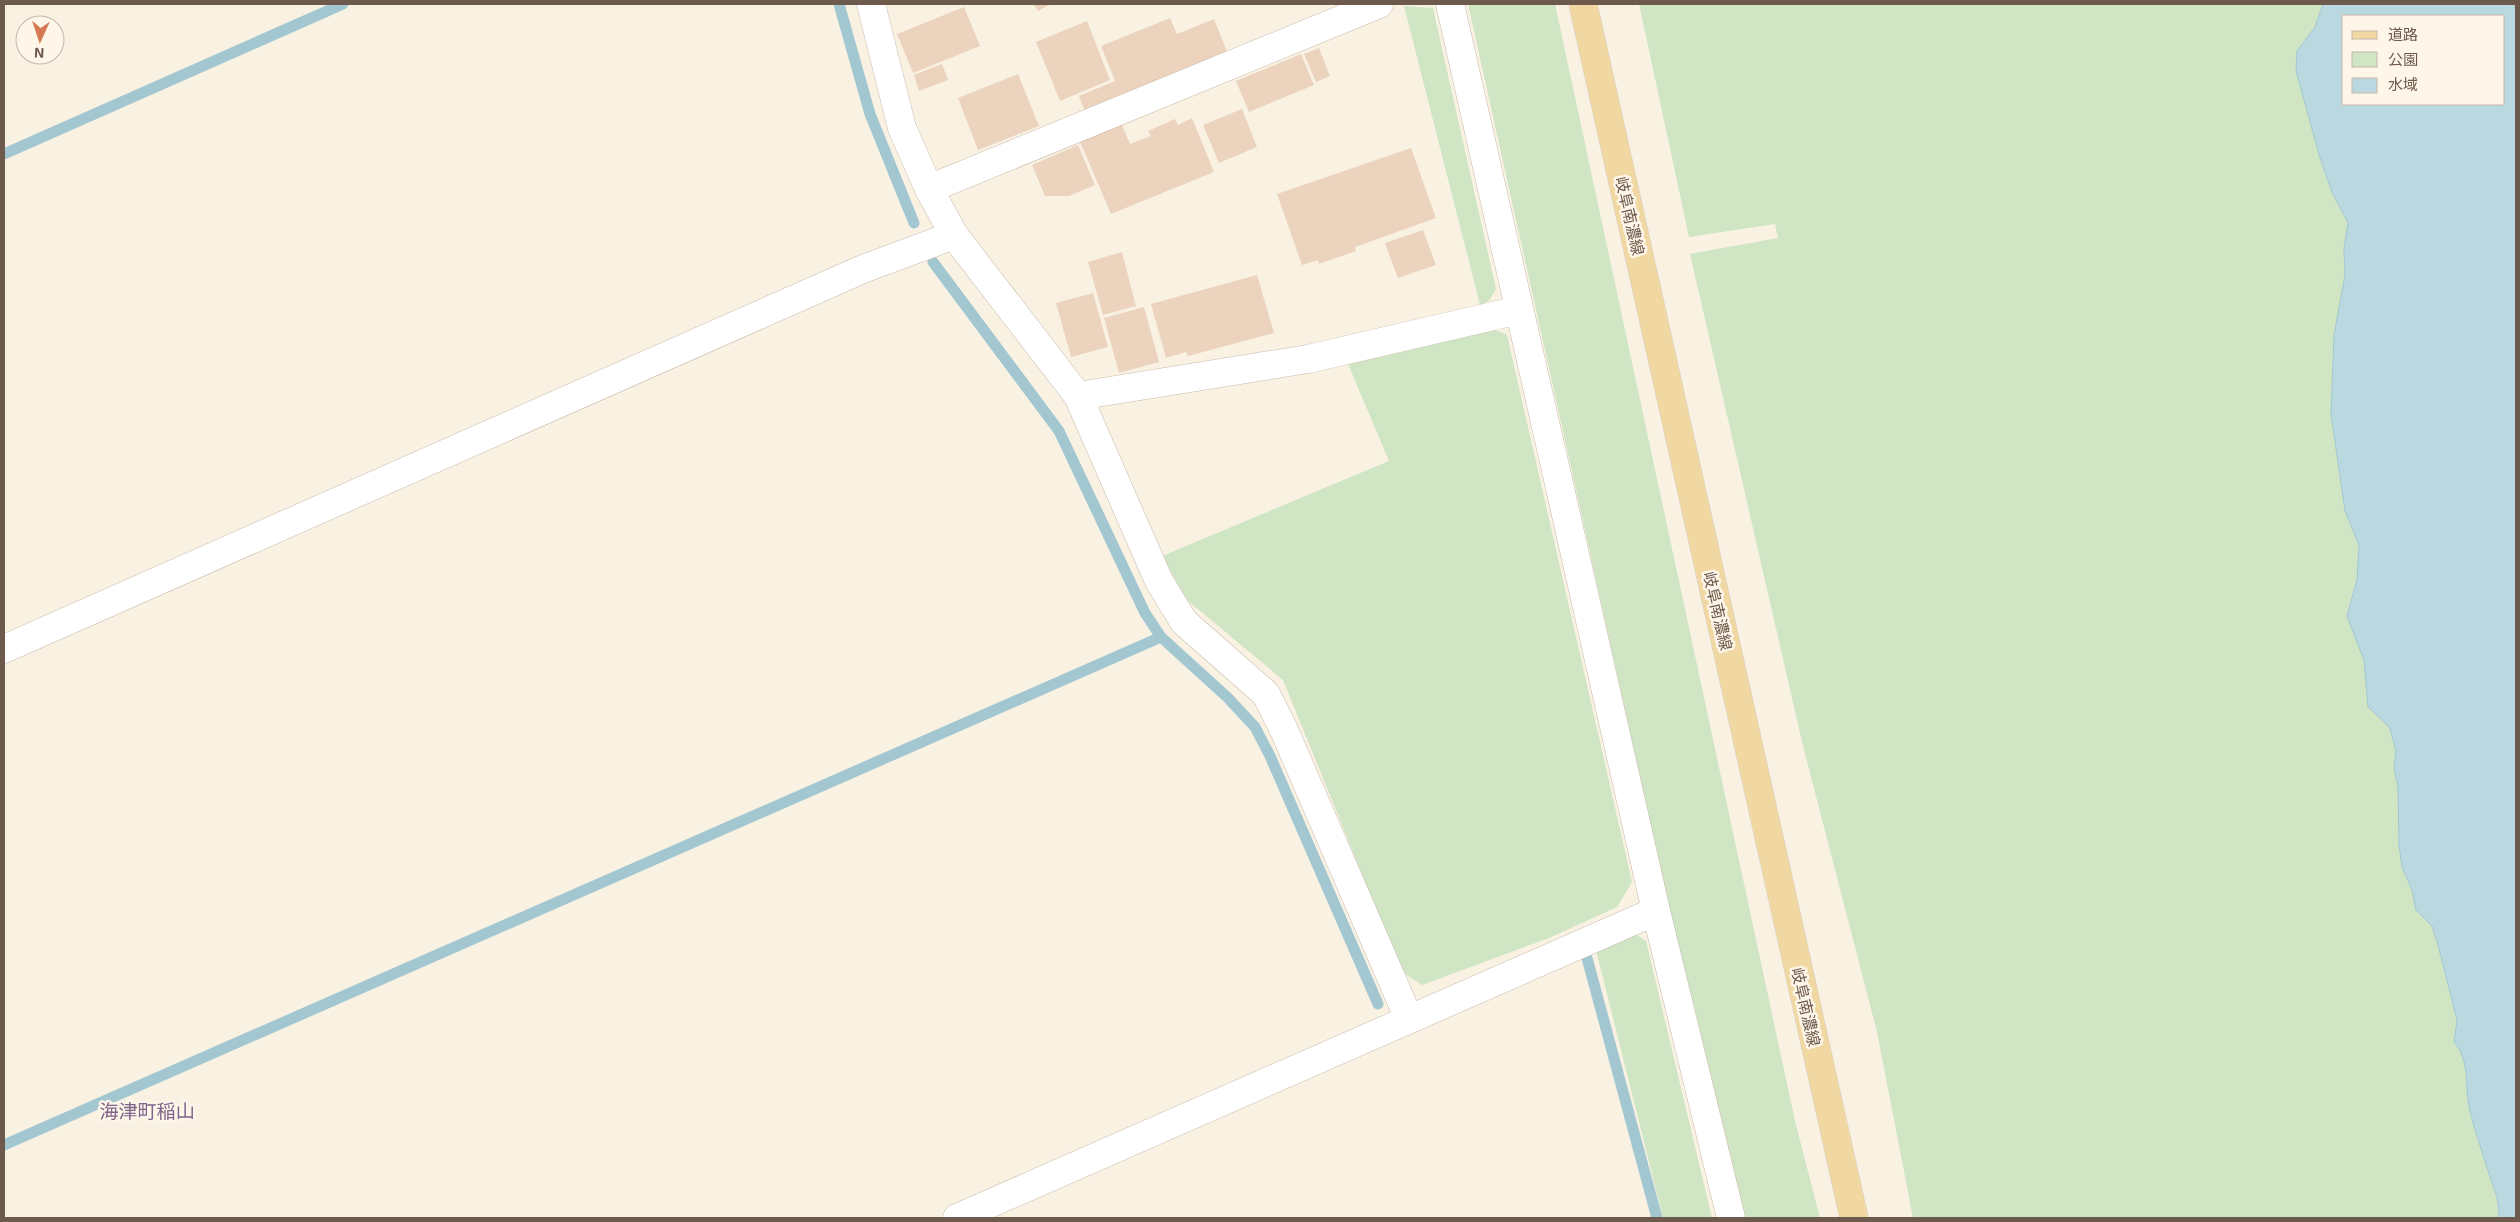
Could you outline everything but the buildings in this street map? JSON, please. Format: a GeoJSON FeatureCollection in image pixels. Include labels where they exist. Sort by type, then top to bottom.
{"type":"FeatureCollection","features":[{"type":"Feature","properties":{"kind":"main road","name":"岐阜南濃線"},"geometry":{"type":"LineString","coordinates":[[1583,4],[1854,1218]]}},
{"type":"Feature","properties":{"kind":"street"},"geometry":{"type":"LineString","coordinates":[[871,4],[902,128],[954,236],[1078,396],[1159,581],[1184,622],[1266,694],[1284,730],[1409,1019]]}},
{"type":"Feature","properties":{"kind":"street"},"geometry":{"type":"LineString","coordinates":[[930,189],[1379,4]]}},
{"type":"Feature","properties":{"kind":"street"},"geometry":{"type":"LineString","coordinates":[[1450,4],[1656,911],[1730,1218]]}},
{"type":"Feature","properties":{"kind":"street"},"geometry":{"type":"LineString","coordinates":[[4,650],[863,269],[954,236]]}},
{"type":"Feature","properties":{"kind":"street"},"geometry":{"type":"LineString","coordinates":[[1078,396],[1308,359],[1519,310]]}},
{"type":"Feature","properties":{"kind":"street"},"geometry":{"type":"LineString","coordinates":[[957,1218],[1656,911]]}},
{"type":"Feature","properties":{"kind":"green space"},"geometry":{"type":"Polygon","coordinates":[[[1468,4],[1555,4],[1795,1121],[1820,1218],[1744,1218],[1670,912],[1468,4]]]}},
{"type":"Feature","properties":{"kind":"green space"},"geometry":{"type":"Polygon","coordinates":[[[1639,4],[2323,4],[2315,27],[2297,51],[2296,71],[2320,158],[2332,192],[2348,223],[2344,249],[2345,275],[2334,335],[2331,414],[2345,511],[2359,545],[2357,580],[2347,616],[2364,660],[2368,707],[2390,728],[2396,751],[2394,768],[2398,787],[2399,846],[2402,867],[2412,890],[2416,910],[2432,926],[2438,945],[2457,1020],[2454,1042],[2464,1062],[2470,1109],[2496,1195],[2499,1218],[1913,1218],[1877,1032],[1803,746],[1690,254],[1778,238],[1775,224],[1689,237],[1639,4]]]}},
{"type":"Feature","properties":{"kind":"green space"},"geometry":{"type":"Polygon","coordinates":[[[1404,6],[1433,8],[1496,289],[1489,301],[1480,305],[1404,6]]]}},
{"type":"Feature","properties":{"kind":"green space"},"geometry":{"type":"Polygon","coordinates":[[[1491,328],[1507,335],[1632,882],[1617,907],[1549,938],[1422,985],[1402,972],[1283,680],[1187,600],[1162,556],[1389,461],[1348,364],[1491,328]]]}},
{"type":"Feature","properties":{"kind":"green space"},"geometry":{"type":"Polygon","coordinates":[[[1634,933],[1646,941],[1712,1218],[1663,1218],[1596,950],[1634,933]]]}},
{"type":"Feature","properties":{"kind":"water"},"geometry":{"type":"Polygon","coordinates":[[[2323,4],[2516,4],[2516,1218],[2499,1218],[2496,1195],[2470,1109],[2464,1062],[2454,1042],[2457,1020],[2438,945],[2432,926],[2416,910],[2412,890],[2402,867],[2399,846],[2398,787],[2394,768],[2396,751],[2390,728],[2368,707],[2364,660],[2347,616],[2357,580],[2359,545],[2345,511],[2331,414],[2334,335],[2345,275],[2344,249],[2348,223],[2332,192],[2320,158],[2296,71],[2297,51],[2315,27],[2323,4]]]}},
{"type":"Feature","properties":{"kind":"waterway"},"geometry":{"type":"LineString","coordinates":[[4,154],[343,4]]}},
{"type":"Feature","properties":{"kind":"waterway"},"geometry":{"type":"LineString","coordinates":[[839,4],[870,114],[914,223]]}},
{"type":"Feature","properties":{"kind":"waterway"},"geometry":{"type":"LineString","coordinates":[[933,262],[1059,431],[1145,613],[1161,637],[1227,697],[1255,727],[1270,756],[1378,1004]]}},
{"type":"Feature","properties":{"kind":"waterway"},"geometry":{"type":"LineString","coordinates":[[4,1145],[1161,637]]}},
{"type":"Feature","properties":{"kind":"waterway"},"geometry":{"type":"LineString","coordinates":[[1587,958],[1657,1218]]}},
{"type":"Feature","properties":{"kind":"district","name":"海津町稲山"},"geometry":{"type":"Point","coordinates":[147,1111]}}]}
